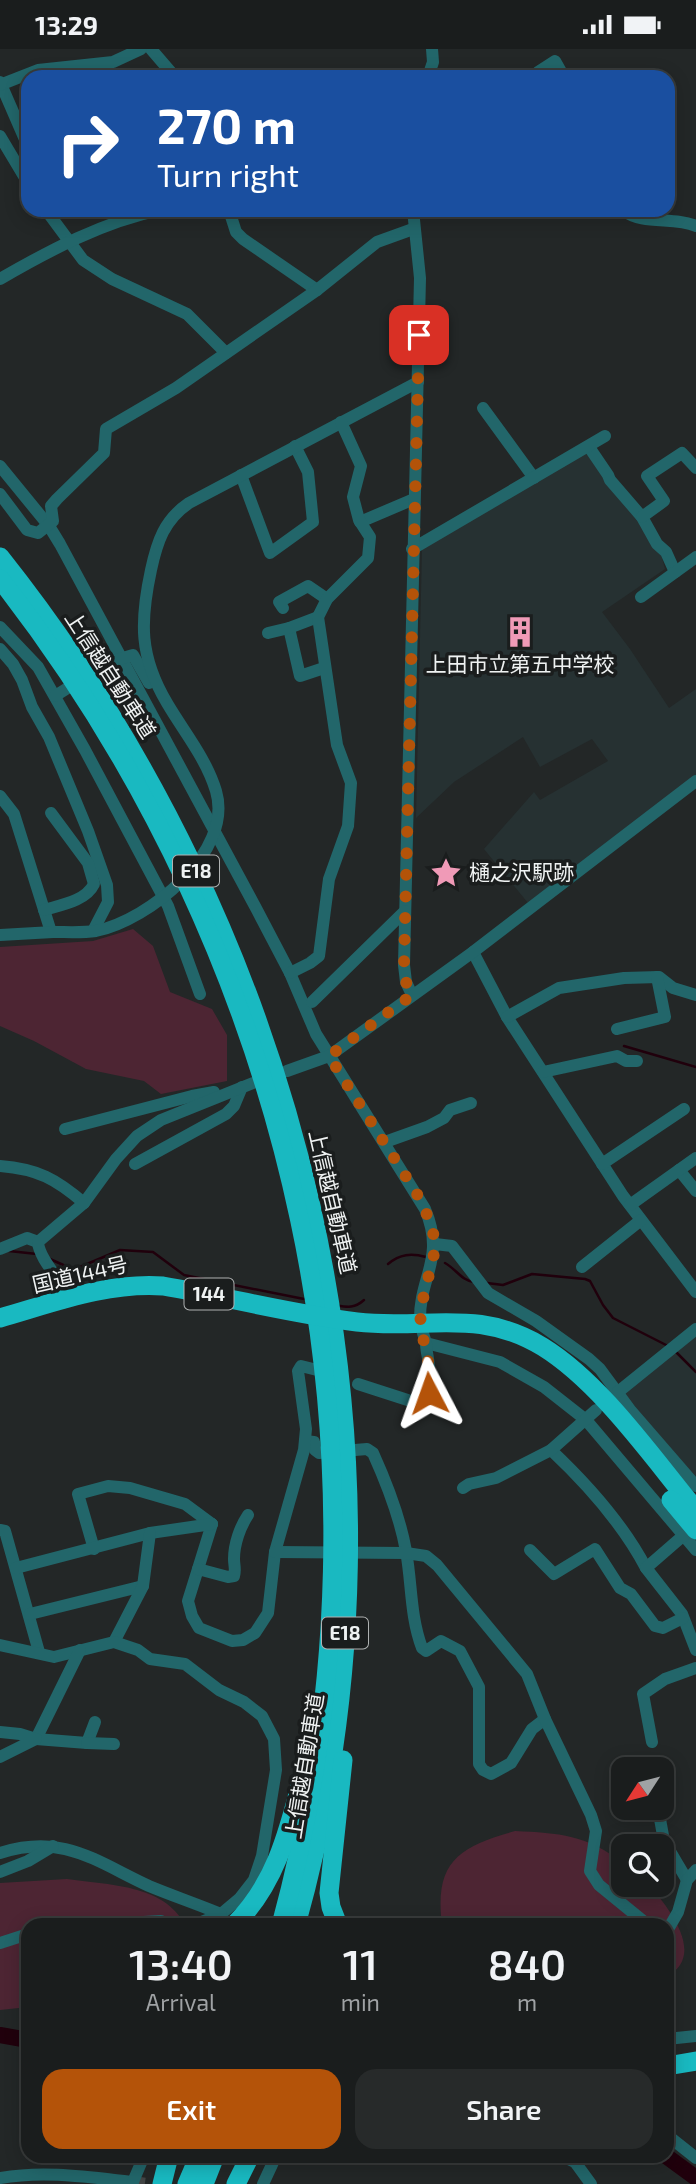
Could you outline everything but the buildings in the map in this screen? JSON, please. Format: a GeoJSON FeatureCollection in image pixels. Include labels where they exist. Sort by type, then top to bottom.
{"type":"FeatureCollection","features":[{"type":"Feature","properties":{"kind":"highway","name":"上信越自動車道"},"geometry":{"type":"LineString","coordinates":[[0,557],[54,630],[109,712],[197,873],[244,985],[290,1121],[329,1338],[347,1464],[349,1584],[331,1763],[314,1855],[298,1918]]}},
{"type":"Feature","properties":{"kind":"highway","name":"上信越自動車道"},"geometry":{"type":"LineString","coordinates":[[0,579],[76,685],[105,731],[187,884],[253,1049],[308,1222]]}},
{"type":"Feature","properties":{"kind":"highway","name":"国道144号"},"geometry":{"type":"LineString","coordinates":[[0,1318],[70,1298],[127,1285],[144,1284],[342,1320],[383,1324],[455,1322],[489,1325],[525,1337],[560,1359],[606,1402],[696,1510]]}},
{"type":"Feature","properties":{"kind":"highway","name":"国道144号"},"geometry":{"type":"LineString","coordinates":[[420,1323],[467,1329],[504,1341],[521,1349],[567,1381],[591,1415],[690,1533]]}},
{"type":"Feature","properties":{"kind":"highway","name":"上信越自動車道"},"geometry":{"type":"LineString","coordinates":[[283,1918],[300,1851],[316,1762],[328,1648],[334,1528],[329,1338]]}},
{"type":"Feature","properties":{"kind":"highway"},"geometry":{"type":"LineString","coordinates":[[228,1918],[257,1899],[274,1871],[304,1772],[319,1687],[334,1528]]}},
{"type":"Feature","properties":{"kind":"highway"},"geometry":{"type":"LineString","coordinates":[[335,1918],[329,1892],[345,1742],[349,1584]]}},
{"type":"Feature","properties":{"kind":"highway"},"geometry":{"type":"LineString","coordinates":[[674,2053],[696,2049]]}},
{"type":"Feature","properties":{"kind":"highway"},"geometry":{"type":"LineString","coordinates":[[674,2065],[696,2061]]}},
{"type":"Feature","properties":{"kind":"highway"},"geometry":{"type":"LineString","coordinates":[[162,2184],[167,2163]]}},
{"type":"Feature","properties":{"kind":"highway"},"geometry":{"type":"LineString","coordinates":[[187,2184],[197,2163]]}},
{"type":"Feature","properties":{"kind":"highway"},"geometry":{"type":"LineString","coordinates":[[204,2184],[212,2163]]}},
{"type":"Feature","properties":{"kind":"highway"},"geometry":{"type":"LineString","coordinates":[[236,2184],[246,2163]]}},
{"type":"Feature","properties":{"kind":"street"},"geometry":{"type":"LineString","coordinates":[[38,70],[113,62],[141,49]]}},
{"type":"Feature","properties":{"kind":"street"},"geometry":{"type":"LineString","coordinates":[[151,49],[169,70]]}},
{"type":"Feature","properties":{"kind":"street"},"geometry":{"type":"LineString","coordinates":[[430,70],[432,49]]}},
{"type":"Feature","properties":{"kind":"street"},"geometry":{"type":"LineString","coordinates":[[541,70],[555,61],[560,70]]}},
{"type":"Feature","properties":{"kind":"street"},"geometry":{"type":"LineString","coordinates":[[21,76],[0,84],[21,131]]}},
{"type":"Feature","properties":{"kind":"street"},"geometry":{"type":"LineString","coordinates":[[0,136],[21,171]]}},
{"type":"Feature","properties":{"kind":"street"},"geometry":{"type":"LineString","coordinates":[[51,217],[83,260],[113,279],[187,314],[226,353]]}},
{"type":"Feature","properties":{"kind":"street"},"geometry":{"type":"LineString","coordinates":[[0,278],[70,242],[129,217]]}},
{"type":"Feature","properties":{"kind":"street"},"geometry":{"type":"LineString","coordinates":[[231,217],[236,232],[243,239],[317,290]]}},
{"type":"Feature","properties":{"kind":"street"},"geometry":{"type":"LineString","coordinates":[[412,995],[406,982],[404,965],[420,278],[413,217]]}},
{"type":"Feature","properties":{"kind":"street"},"geometry":{"type":"LineString","coordinates":[[636,217],[696,226]]}},
{"type":"Feature","properties":{"kind":"street"},"geometry":{"type":"LineString","coordinates":[[0,493],[31,533],[38,533],[49,526],[53,521],[51,506],[104,453],[106,429],[176,388],[317,290],[377,242],[413,229]]}},
{"type":"Feature","properties":{"kind":"street"},"geometry":{"type":"LineString","coordinates":[[0,935],[93,931],[121,923],[153,904],[197,863],[208,848],[218,825],[216,792],[189,737],[166,702],[146,657],[143,639],[143,608],[157,544],[168,520],[178,511],[241,475],[418,382]]}},
{"type":"Feature","properties":{"kind":"street"},"geometry":{"type":"LineString","coordinates":[[483,408],[534,478]]}},
{"type":"Feature","properties":{"kind":"street"},"geometry":{"type":"LineString","coordinates":[[290,973],[319,955],[329,880],[348,826],[351,783],[337,745],[318,617],[327,599],[368,558],[370,537],[360,522],[353,497],[360,466],[341,422]]}},
{"type":"Feature","properties":{"kind":"street"},"geometry":{"type":"LineString","coordinates":[[412,549],[605,436]]}},
{"type":"Feature","properties":{"kind":"street"},"geometry":{"type":"LineString","coordinates":[[241,475],[270,552],[313,522],[308,472],[295,446]]}},
{"type":"Feature","properties":{"kind":"street"},"geometry":{"type":"LineString","coordinates":[[589,447],[610,480],[642,517],[657,544],[666,552],[675,572]]}},
{"type":"Feature","properties":{"kind":"street"},"geometry":{"type":"LineString","coordinates":[[642,517],[664,501],[647,476],[682,453],[696,468]]}},
{"type":"Feature","properties":{"kind":"street"},"geometry":{"type":"LineString","coordinates":[[0,466],[49,526],[290,973],[316,1034],[385,1142],[433,1227],[435,1244],[420,1323],[429,1366],[429,1393],[423,1405],[358,1384]]}},
{"type":"Feature","properties":{"kind":"street"},"geometry":{"type":"LineString","coordinates":[[360,522],[414,499]]}},
{"type":"Feature","properties":{"kind":"street"},"geometry":{"type":"LineString","coordinates":[[641,597],[696,557]]}},
{"type":"Feature","properties":{"kind":"street"},"geometry":{"type":"LineString","coordinates":[[283,608],[279,602],[309,586],[327,599]]}},
{"type":"Feature","properties":{"kind":"street"},"geometry":{"type":"LineString","coordinates":[[268,633],[318,617]]}},
{"type":"Feature","properties":{"kind":"street"},"geometry":{"type":"LineString","coordinates":[[0,627],[38,667],[58,695],[168,906],[200,995]]}},
{"type":"Feature","properties":{"kind":"street"},"geometry":{"type":"LineString","coordinates":[[289,628],[300,676],[324,668]]}},
{"type":"Feature","properties":{"kind":"street"},"geometry":{"type":"LineString","coordinates":[[0,649],[22,680],[32,707],[49,737],[107,885],[108,902],[93,931]]}},
{"type":"Feature","properties":{"kind":"street"},"geometry":{"type":"LineString","coordinates":[[58,695],[109,662],[133,655],[155,692],[166,702]]}},
{"type":"Feature","properties":{"kind":"street"},"geometry":{"type":"LineString","coordinates":[[287,1071],[329,1056],[473,952],[696,781]]}},
{"type":"Feature","properties":{"kind":"street"},"geometry":{"type":"LineString","coordinates":[[0,796],[14,814],[51,932]]}},
{"type":"Feature","properties":{"kind":"street"},"geometry":{"type":"LineString","coordinates":[[44,910],[75,900],[90,891],[94,884],[88,863],[51,813]]}},
{"type":"Feature","properties":{"kind":"street"},"geometry":{"type":"LineString","coordinates":[[312,1002],[405,911]]}},
{"type":"Feature","properties":{"kind":"street"},"geometry":{"type":"LineString","coordinates":[[473,952],[507,1017],[602,1164],[640,1220],[696,1292]]}},
{"type":"Feature","properties":{"kind":"street"},"geometry":{"type":"LineString","coordinates":[[507,1017],[559,988],[624,978],[657,977],[673,988],[696,995]]}},
{"type":"Feature","properties":{"kind":"street"},"geometry":{"type":"LineString","coordinates":[[617,1029],[666,1017],[657,977]]}},
{"type":"Feature","properties":{"kind":"street"},"geometry":{"type":"LineString","coordinates":[[543,1072],[617,1056],[626,1061],[637,1061]]}},
{"type":"Feature","properties":{"kind":"street"},"geometry":{"type":"LineString","coordinates":[[65,1129],[192,1095],[248,1085]]}},
{"type":"Feature","properties":{"kind":"street"},"geometry":{"type":"LineString","coordinates":[[135,1164],[226,1114],[248,1085]]}},
{"type":"Feature","properties":{"kind":"street"},"geometry":{"type":"LineString","coordinates":[[40,1251],[84,1203],[116,1159],[137,1136],[161,1120],[248,1085]]}},
{"type":"Feature","properties":{"kind":"street"},"geometry":{"type":"LineString","coordinates":[[385,1142],[427,1127],[444,1118],[450,1110],[471,1103]]}},
{"type":"Feature","properties":{"kind":"street"},"geometry":{"type":"LineString","coordinates":[[602,1164],[684,1109]]}},
{"type":"Feature","properties":{"kind":"street"},"geometry":{"type":"LineString","coordinates":[[630,1205],[696,1158]]}},
{"type":"Feature","properties":{"kind":"street"},"geometry":{"type":"LineString","coordinates":[[0,1166],[42,1173],[55,1179],[84,1203]]}},
{"type":"Feature","properties":{"kind":"street"},"geometry":{"type":"LineString","coordinates":[[679,1170],[696,1191]]}},
{"type":"Feature","properties":{"kind":"street"},"geometry":{"type":"LineString","coordinates":[[582,1267],[640,1220]]}},
{"type":"Feature","properties":{"kind":"street"},"geometry":{"type":"LineString","coordinates":[[0,1249],[27,1238],[40,1251],[70,1298]]}},
{"type":"Feature","properties":{"kind":"street"},"geometry":{"type":"LineString","coordinates":[[435,1244],[452,1246],[488,1293],[536,1321],[589,1359],[696,1486]]}},
{"type":"Feature","properties":{"kind":"street"},"geometry":{"type":"LineString","coordinates":[[618,1392],[696,1329]]}},
{"type":"Feature","properties":{"kind":"street"},"geometry":{"type":"LineString","coordinates":[[426,1343],[500,1362],[591,1415],[551,1450],[496,1478],[469,1483],[463,1488]]}},
{"type":"Feature","properties":{"kind":"street"},"geometry":{"type":"LineString","coordinates":[[212,1524],[188,1601],[192,1616],[199,1628],[232,1641],[243,1640],[255,1633],[268,1613],[305,1441],[306,1429],[298,1371],[301,1366],[317,1370]]}},
{"type":"Feature","properties":{"kind":"street"},"geometry":{"type":"LineString","coordinates":[[305,1441],[314,1442],[315,1450],[319,1453],[367,1449],[373,1453],[399,1522],[401,1553],[413,1626],[422,1648],[426,1651],[441,1641],[460,1651],[479,1687],[480,1763],[484,1770],[491,1773],[511,1763],[532,1728],[545,1719]]}},
{"type":"Feature","properties":{"kind":"street"},"geometry":{"type":"LineString","coordinates":[[551,1450],[580,1477],[636,1549],[646,1568],[683,1618],[696,1650]]}},
{"type":"Feature","properties":{"kind":"street"},"geometry":{"type":"LineString","coordinates":[[93,1549],[78,1494],[108,1486],[130,1488],[185,1504],[212,1524]]}},
{"type":"Feature","properties":{"kind":"street"},"geometry":{"type":"LineString","coordinates":[[198,1569],[228,1577],[234,1576],[235,1549],[242,1524],[248,1515]]}},
{"type":"Feature","properties":{"kind":"street"},"geometry":{"type":"LineString","coordinates":[[16,1567],[150,1533],[212,1524]]}},
{"type":"Feature","properties":{"kind":"street"},"geometry":{"type":"LineString","coordinates":[[0,1530],[5,1531],[39,1652]]}},
{"type":"Feature","properties":{"kind":"street"},"geometry":{"type":"LineString","coordinates":[[114,1642],[142,1586],[150,1533]]}},
{"type":"Feature","properties":{"kind":"street"},"geometry":{"type":"LineString","coordinates":[[646,1568],[690,1533],[696,1550]]}},
{"type":"Feature","properties":{"kind":"street"},"geometry":{"type":"LineString","coordinates":[[530,1550],[554,1574],[595,1549],[620,1588],[631,1594],[655,1626],[663,1628],[683,1618]]}},
{"type":"Feature","properties":{"kind":"street"},"geometry":{"type":"LineString","coordinates":[[279,1552],[401,1553],[426,1556],[437,1565],[505,1644],[527,1674],[545,1719],[591,1815],[596,1831],[590,1871],[599,1885],[639,1918]]}},
{"type":"Feature","properties":{"kind":"street"},"geometry":{"type":"LineString","coordinates":[[30,1614],[142,1586]]}},
{"type":"Feature","properties":{"kind":"street"},"geometry":{"type":"LineString","coordinates":[[0,1645],[54,1657],[114,1642],[138,1650],[150,1659],[186,1664],[219,1690],[243,1702],[262,1716],[274,1739],[276,1770],[262,1856],[254,1880],[228,1918]]}},
{"type":"Feature","properties":{"kind":"street"},"geometry":{"type":"LineString","coordinates":[[0,1756],[36,1739],[80,1650]]}},
{"type":"Feature","properties":{"kind":"street"},"geometry":{"type":"LineString","coordinates":[[652,1742],[643,1694],[665,1679],[696,1668]]}},
{"type":"Feature","properties":{"kind":"street"},"geometry":{"type":"LineString","coordinates":[[87,1743],[95,1722]]}},
{"type":"Feature","properties":{"kind":"street"},"geometry":{"type":"LineString","coordinates":[[0,1732],[36,1739],[114,1744]]}},
{"type":"Feature","properties":{"kind":"street"},"geometry":{"type":"LineString","coordinates":[[660,1820],[664,1841],[691,1875],[674,1919]]}},
{"type":"Feature","properties":{"kind":"street"},"geometry":{"type":"LineString","coordinates":[[0,1853],[26,1846],[54,1846],[86,1855],[225,1918]]}},
{"type":"Feature","properties":{"kind":"street"},"geometry":{"type":"LineString","coordinates":[[0,1872],[28,1861],[54,1846]]}},
{"type":"Feature","properties":{"kind":"street"},"geometry":{"type":"LineString","coordinates":[[0,1943],[21,1936]]}},
{"type":"Feature","properties":{"kind":"street"},"geometry":{"type":"LineString","coordinates":[[674,2038],[696,2036]]}},
{"type":"Feature","properties":{"kind":"street"},"geometry":{"type":"LineString","coordinates":[[674,2140],[696,2158]]}},
{"type":"Feature","properties":{"kind":"street"},"geometry":{"type":"LineString","coordinates":[[0,2178],[28,2173],[75,2175],[133,2183],[141,2163]]}},
{"type":"Feature","properties":{"kind":"street"},"geometry":{"type":"LineString","coordinates":[[263,2184],[273,2163]]}},
{"type":"Feature","properties":{"kind":"street"},"geometry":{"type":"LineString","coordinates":[[576,2163],[591,2184]]}},
{"type":"Feature","properties":{"kind":"shaded area","name":"上田市立第五中学校"},"geometry":{"type":"Polygon","coordinates":[[[587,451],[644,525],[661,554],[665,569],[602,612],[669,708],[696,689],[696,775],[528,903],[484,849],[534,792],[540,800],[608,761],[592,739],[540,767],[523,737],[454,782],[416,818],[422,549],[587,451]]]}},
{"type":"Feature","properties":{"kind":"shaded area"},"geometry":{"type":"Polygon","coordinates":[[[133,929],[153,946],[170,992],[212,1009],[227,1035],[227,1081],[161,1094],[144,1081],[86,1069],[0,1026],[0,947],[93,941],[133,929]]]}},
{"type":"Feature","properties":{"kind":"shaded area"},"geometry":{"type":"Polygon","coordinates":[[[696,1333],[696,1477],[622,1393],[696,1333]]]}},
{"type":"Feature","properties":{"kind":"shaded area"},"geometry":{"type":"Polygon","coordinates":[[[515,1831],[545,1833],[585,1841],[611,1855],[611,1897],[659,1897],[673,1918],[442,1918],[442,1886],[447,1871],[454,1860],[479,1843],[515,1831]]]}},
{"type":"Feature","properties":{"kind":"shaded area"},"geometry":{"type":"Polygon","coordinates":[[[67,1879],[116,1885],[149,1894],[163,1901],[180,1918],[21,1918],[21,2008],[0,2010],[0,1883],[67,1879]]]}},
{"type":"Feature","properties":{"kind":"shaded area"},"geometry":{"type":"Polygon","coordinates":[[[674,1919],[681,1934],[684,1955],[674,1972],[674,1919]]]}},
{"type":"Feature","properties":{"kind":"waterway"},"geometry":{"type":"LineString","coordinates":[[624,1046],[696,1067]]}},
{"type":"Feature","properties":{"kind":"waterway"},"geometry":{"type":"LineString","coordinates":[[50,1259],[70,1268],[80,1267],[120,1250],[153,1252],[184,1275],[304,1299]]}},
{"type":"Feature","properties":{"kind":"waterway"},"geometry":{"type":"LineString","coordinates":[[9,1251],[37,1254]]}},
{"type":"Feature","properties":{"kind":"waterway"},"geometry":{"type":"LineString","coordinates":[[388,1264],[406,1255],[426,1257]]}},
{"type":"Feature","properties":{"kind":"waterway"},"geometry":{"type":"LineString","coordinates":[[445,1263],[474,1282]]}},
{"type":"Feature","properties":{"kind":"waterway"},"geometry":{"type":"LineString","coordinates":[[487,1283],[503,1285],[532,1274],[585,1279],[590,1281],[613,1318],[670,1347]]}},
{"type":"Feature","properties":{"kind":"waterway"},"geometry":{"type":"LineString","coordinates":[[334,1305],[354,1306],[364,1300]]}},
{"type":"Feature","properties":{"kind":"waterway"},"geometry":{"type":"LineString","coordinates":[[675,1351],[696,1372]]}},
{"type":"Feature","properties":{"kind":"waterway"},"geometry":{"type":"LineString","coordinates":[[0,2035],[21,2039]]}},
{"type":"Feature","properties":{"kind":"waterway"},"geometry":{"type":"LineString","coordinates":[[674,2162],[696,2178]]}},
{"type":"Feature","properties":{"kind":"tunnel"},"geometry":{"type":"LineString","coordinates":[[133,2182],[148,2184]]}},
{"type":"Feature","properties":{"kind":"place","name":"上田市立第五中学校"},"geometry":{"type":"Point","coordinates":[520,632]}},
{"type":"Feature","properties":{"kind":"place","name":"樋之沢駅跡"},"geometry":{"type":"Point","coordinates":[446,873]}},
{"type":"Feature","properties":{"kind":"route"},"geometry":{"type":"LineString","coordinates":[[419,335],[404,965],[406,982],[412,995],[329,1056],[417,1194],[433,1227],[434,1254],[420,1323],[429,1366],[429,1393]]}}]}
